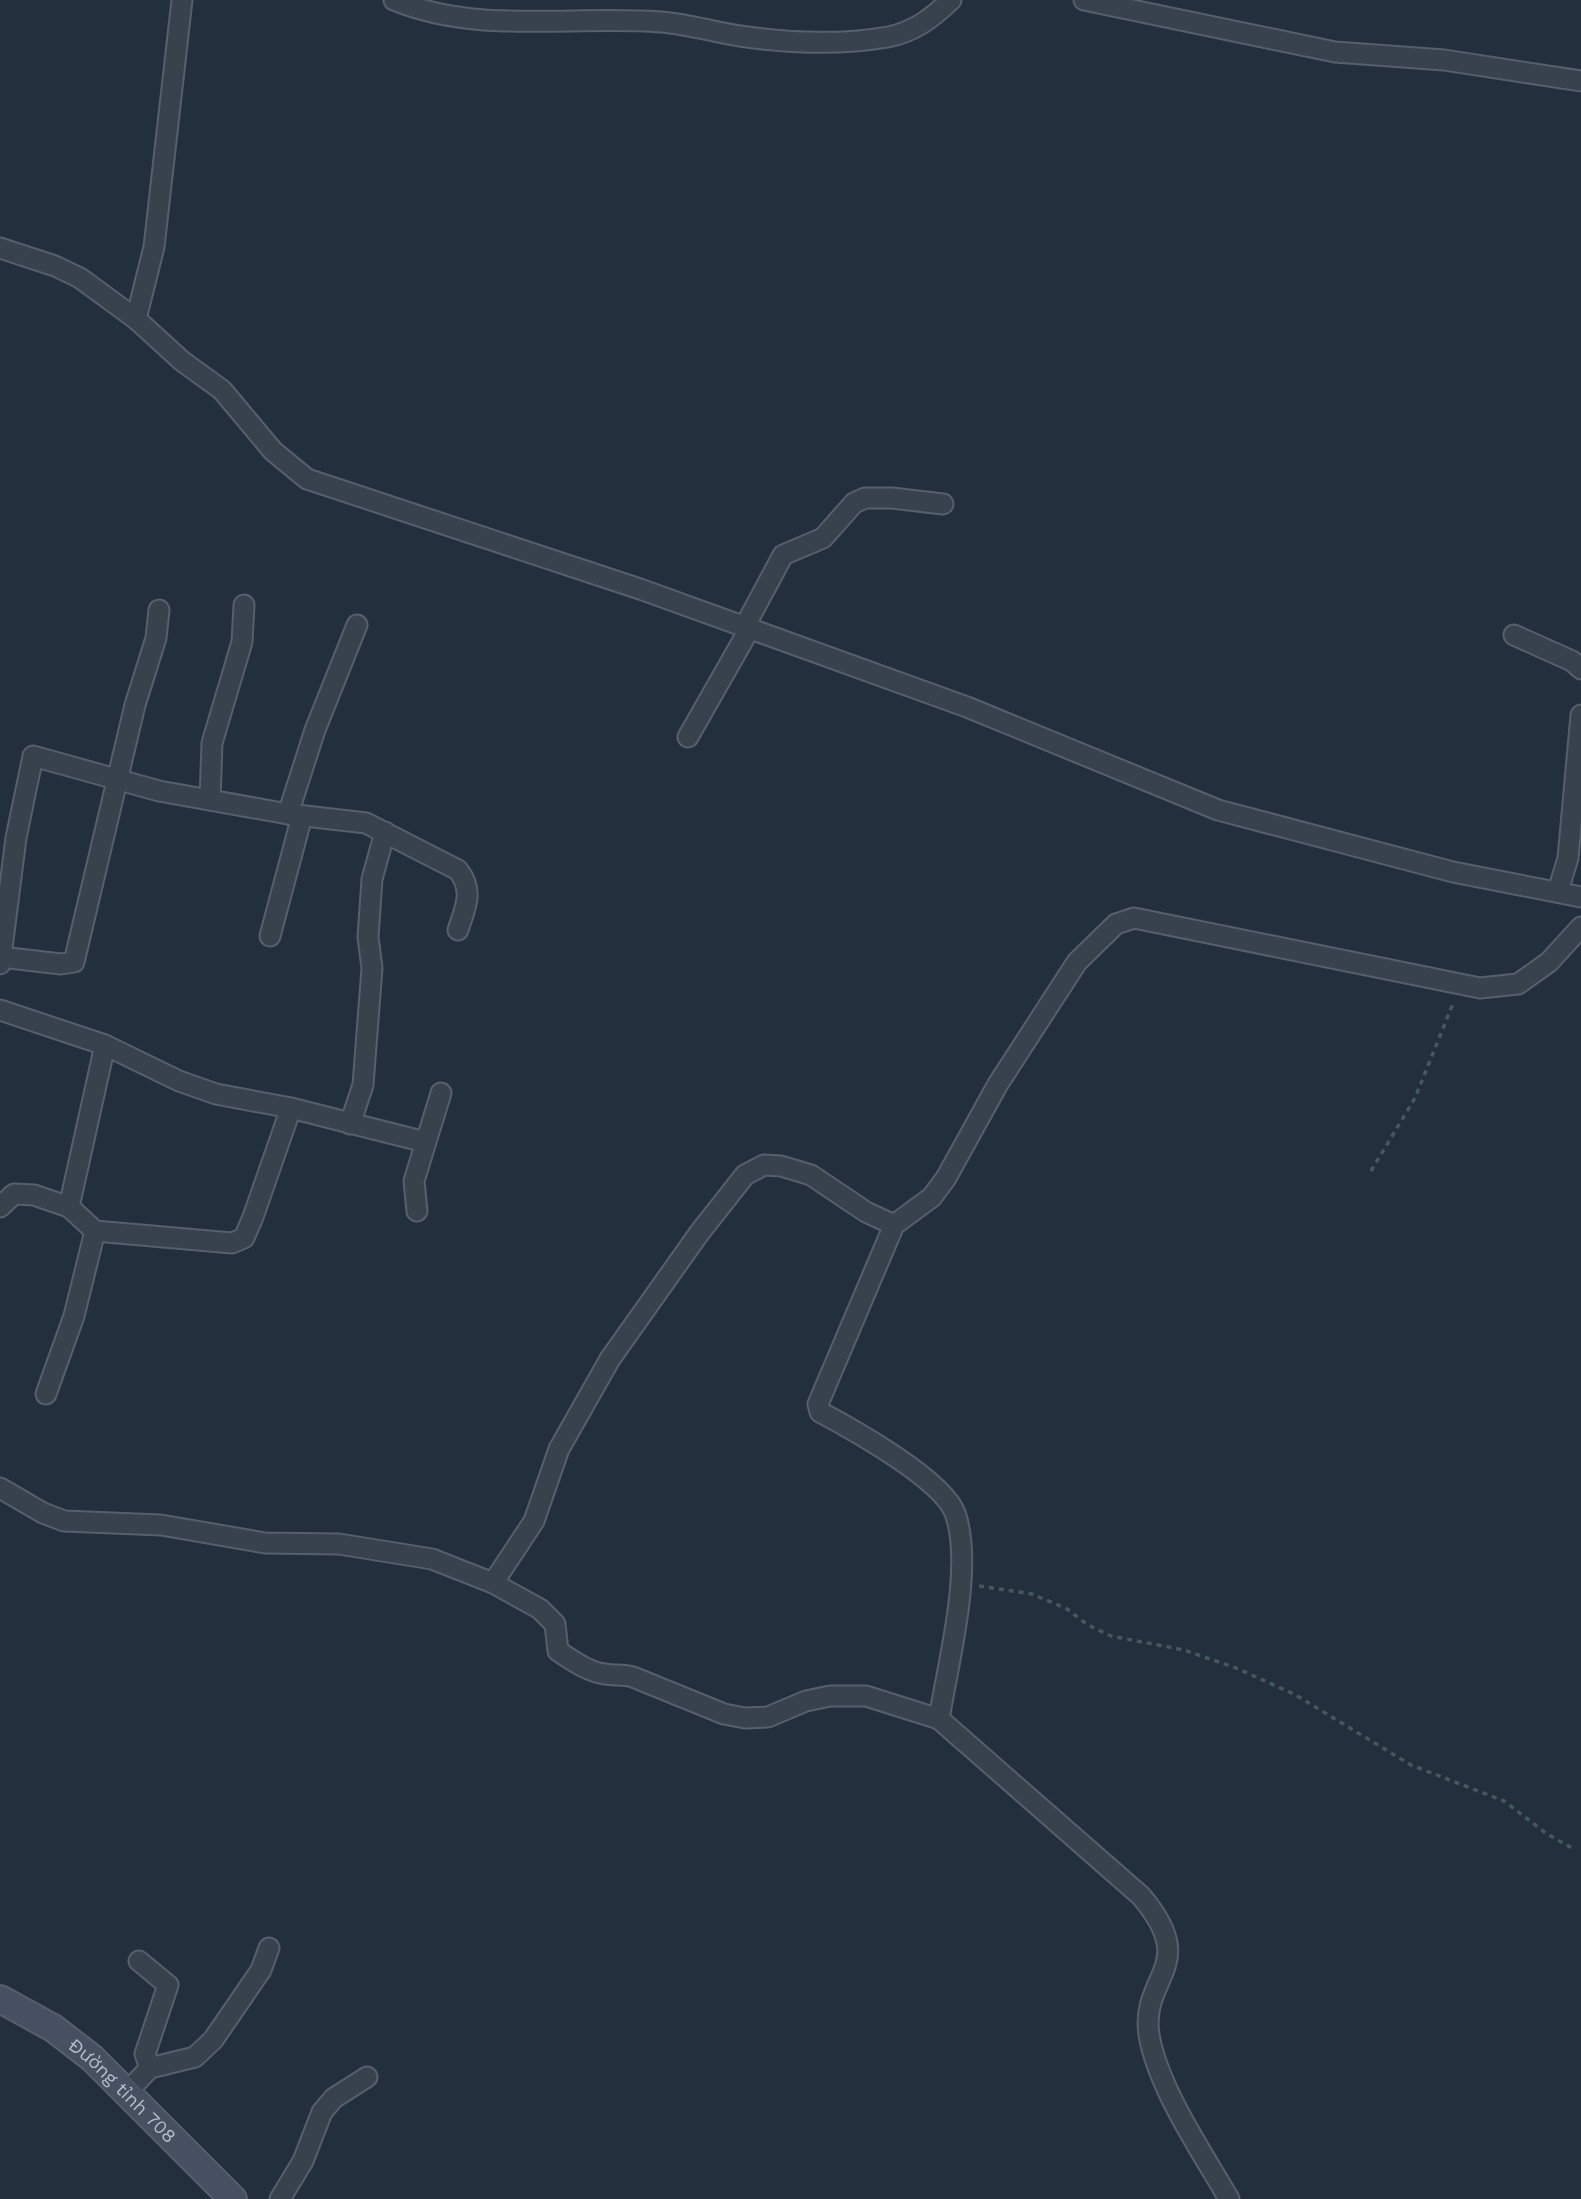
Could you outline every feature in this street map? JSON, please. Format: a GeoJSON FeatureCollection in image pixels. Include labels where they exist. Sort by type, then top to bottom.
{"type":"FeatureCollection","features":[{"type":"Feature","properties":{"kind":"main road","name":"Đường tỉnh 708"},"geometry":{"type":"LineString","coordinates":[[0,1998],[53,2028],[92,2058],[233,2199]]}},
{"type":"Feature","properties":{"kind":"street"},"geometry":{"type":"LineString","coordinates":[[136,319],[154,247],[182,0]]}},
{"type":"Feature","properties":{"kind":"street"},"geometry":{"type":"LineString","coordinates":[[394,0],[447,17],[488,21],[658,22],[694,25],[738,36],[803,41],[889,37],[916,29],[951,0]]}},
{"type":"Feature","properties":{"kind":"street"},"geometry":{"type":"LineString","coordinates":[[1084,0],[1335,52],[1444,60],[1581,81]]}},
{"type":"Feature","properties":{"kind":"street"},"geometry":{"type":"LineString","coordinates":[[0,248],[55,266],[80,278],[136,319],[182,361],[222,390],[273,451],[307,479],[517,547],[747,627],[967,707],[1218,810],[1453,872],[1581,897]]}},
{"type":"Feature","properties":{"kind":"street"},"geometry":{"type":"LineString","coordinates":[[688,737],[783,555],[822,538],[854,503],[865,498],[943,504]]}},
{"type":"Feature","properties":{"kind":"street"},"geometry":{"type":"LineString","coordinates":[[210,800],[212,743],[242,642],[244,605]]}},
{"type":"Feature","properties":{"kind":"street"},"geometry":{"type":"LineString","coordinates":[[159,610],[156,638],[116,780],[74,961],[61,964],[1,961],[16,838],[33,756],[116,780],[210,800],[295,815],[366,823],[458,870],[467,882],[470,895],[458,930]]}},
{"type":"Feature","properties":{"kind":"street"},"geometry":{"type":"LineString","coordinates":[[270,936],[295,815],[342,655],[356,625]]}},
{"type":"Feature","properties":{"kind":"street"},"geometry":{"type":"LineString","coordinates":[[1514,635],[1572,661],[1581,669]]}},
{"type":"Feature","properties":{"kind":"street"},"geometry":{"type":"LineString","coordinates":[[1558,891],[1568,859],[1581,715]]}},
{"type":"Feature","properties":{"kind":"street"},"geometry":{"type":"LineString","coordinates":[[350,1124],[363,1085],[372,968],[368,937],[372,879],[385,832]]}},
{"type":"Feature","properties":{"kind":"street"},"geometry":{"type":"LineString","coordinates":[[939,1719],[960,1585],[960,1539],[954,1511],[945,1498],[905,1463],[860,1433],[820,1412],[818,1404],[894,1225],[932,1197],[939,1187],[1058,987],[1098,938],[1125,919],[1480,988],[1518,984],[1549,961],[1581,927]]}},
{"type":"Feature","properties":{"kind":"street"},"geometry":{"type":"LineString","coordinates":[[0,1010],[105,1045],[179,1081],[216,1094],[290,1108],[425,1142]]}},
{"type":"Feature","properties":{"kind":"street"},"geometry":{"type":"LineString","coordinates":[[69,1207],[105,1045]]}},
{"type":"Feature","properties":{"kind":"street"},"geometry":{"type":"LineString","coordinates":[[417,1211],[414,1181],[441,1093]]}},
{"type":"Feature","properties":{"kind":"street"},"geometry":{"type":"LineString","coordinates":[[0,1207],[14,1194],[34,1195],[69,1207],[95,1231],[232,1243],[243,1238],[290,1108]]}},
{"type":"Feature","properties":{"kind":"street"},"geometry":{"type":"LineString","coordinates":[[493,1583],[534,1521],[559,1449],[610,1359],[700,1232],[745,1175],[764,1165],[781,1166],[811,1175],[866,1212],[894,1225]]}},
{"type":"Feature","properties":{"kind":"street"},"geometry":{"type":"LineString","coordinates":[[46,1394],[74,1316],[95,1231]]}},
{"type":"Feature","properties":{"kind":"street"},"geometry":{"type":"LineString","coordinates":[[0,1488],[43,1513],[64,1521],[161,1525],[265,1543],[306,1541],[384,1550],[432,1559],[493,1583],[540,1609],[555,1624],[558,1651],[577,1664],[606,1674],[618,1673],[633,1678],[724,1714],[745,1718],[768,1717],[806,1701],[866,1696],[939,1719],[1141,1896],[1159,1917],[1168,1944],[1167,1965],[1149,2012],[1149,2035],[1157,2064],[1205,2163],[1229,2199]]}},
{"type":"Feature","properties":{"kind":"street"},"geometry":{"type":"LineString","coordinates":[[127,2092],[150,2068],[195,2057],[213,2040],[261,1970],[269,1948]]}},
{"type":"Feature","properties":{"kind":"street"},"geometry":{"type":"LineString","coordinates":[[139,1961],[168,1985],[145,2054],[150,2068]]}},
{"type":"Feature","properties":{"kind":"street"},"geometry":{"type":"LineString","coordinates":[[280,2199],[303,2161],[322,2112],[334,2098],[367,2077]]}},
{"type":"Feature","properties":{"kind":"path"},"geometry":{"type":"LineString","coordinates":[[1371,1171],[1415,1098],[1460,986]]}},
{"type":"Feature","properties":{"kind":"path"},"geometry":{"type":"LineString","coordinates":[[960,1585],[1032,1594],[1067,1609],[1088,1625],[1111,1636],[1184,1650],[1236,1668],[1294,1694],[1411,1765],[1504,1801],[1546,1834],[1572,1848]]}}]}
